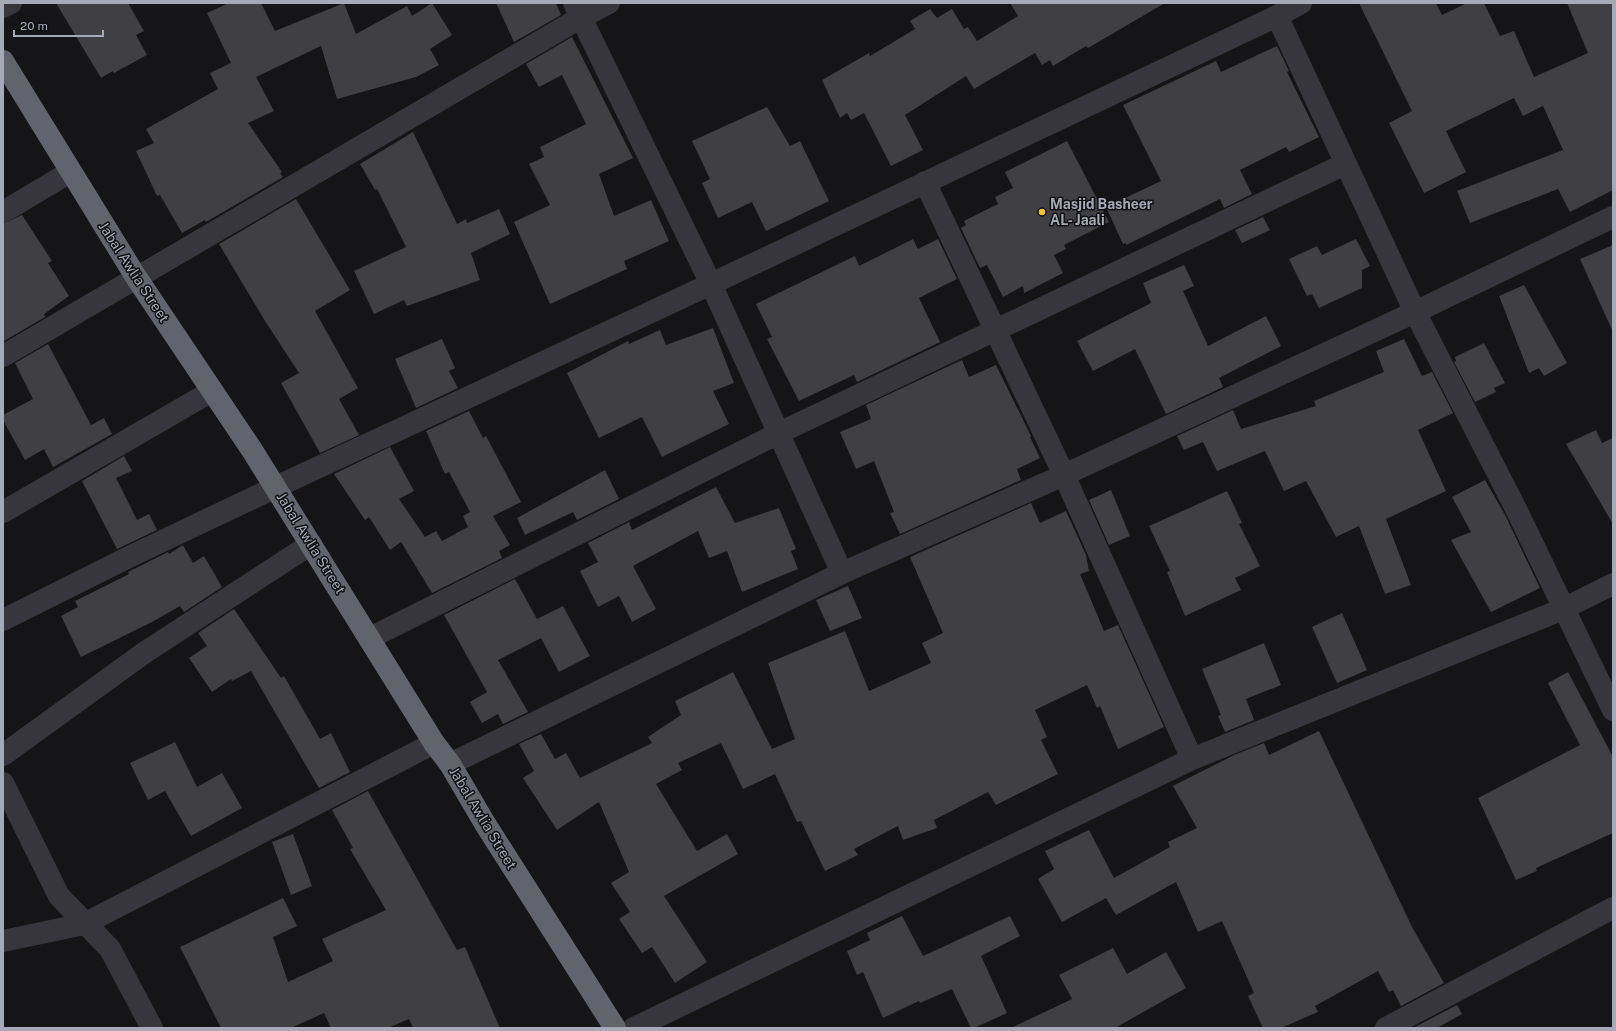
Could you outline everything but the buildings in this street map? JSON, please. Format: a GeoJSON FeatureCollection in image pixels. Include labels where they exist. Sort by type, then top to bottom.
{"type":"FeatureCollection","features":[{"type":"Feature","properties":{"kind":"highway","name":"Jabal Awlia Street"},"geometry":{"type":"LineString","coordinates":[[3,61],[136,277],[276,487],[434,743],[450,764],[484,822],[615,1028]]}},
{"type":"Feature","properties":{"kind":"street"},"geometry":{"type":"LineString","coordinates":[[3,7],[11,3]]}},
{"type":"Feature","properties":{"kind":"street"},"geometry":{"type":"LineString","coordinates":[[3,356],[576,11],[608,3]]}},
{"type":"Feature","properties":{"kind":"street"},"geometry":{"type":"LineString","coordinates":[[3,620],[133,554],[711,284],[1277,16],[1301,3]]}},
{"type":"Feature","properties":{"kind":"street"},"geometry":{"type":"LineString","coordinates":[[576,11],[711,284],[842,573]]}},
{"type":"Feature","properties":{"kind":"street"},"geometry":{"type":"LineString","coordinates":[[1277,16],[1414,312],[1516,509],[1613,710]]}},
{"type":"Feature","properties":{"kind":"street"},"geometry":{"type":"LineString","coordinates":[[370,638],[779,433],[1345,164]]}},
{"type":"Feature","properties":{"kind":"street"},"geometry":{"type":"LineString","coordinates":[[3,212],[70,172]]}},
{"type":"Feature","properties":{"kind":"street"},"geometry":{"type":"LineString","coordinates":[[925,182],[1064,475],[1192,759]]}},
{"type":"Feature","properties":{"kind":"street"},"geometry":{"type":"LineString","coordinates":[[450,764],[842,573],[1064,475],[1414,312],[1613,217]]}},
{"type":"Feature","properties":{"kind":"street"},"geometry":{"type":"LineString","coordinates":[[3,512],[212,391]]}},
{"type":"Feature","properties":{"kind":"street"},"geometry":{"type":"LineString","coordinates":[[3,755],[144,653],[311,544]]}},
{"type":"Feature","properties":{"kind":"street"},"geometry":{"type":"LineString","coordinates":[[634,1028],[1192,759],[1563,609],[1613,584]]}},
{"type":"Feature","properties":{"kind":"street"},"geometry":{"type":"LineString","coordinates":[[3,941],[84,924],[434,743]]}},
{"type":"Feature","properties":{"kind":"street"},"geometry":{"type":"LineString","coordinates":[[3,783],[60,896],[84,924],[110,949],[152,1028]]}},
{"type":"Feature","properties":{"kind":"street"},"geometry":{"type":"LineString","coordinates":[[1386,1028],[1613,908]]}},
{"type":"Feature","properties":{"kind":"place","name":"Masjid Basheer AL- Jaali"},"geometry":{"type":"Point","coordinates":[1042,212]}}]}
